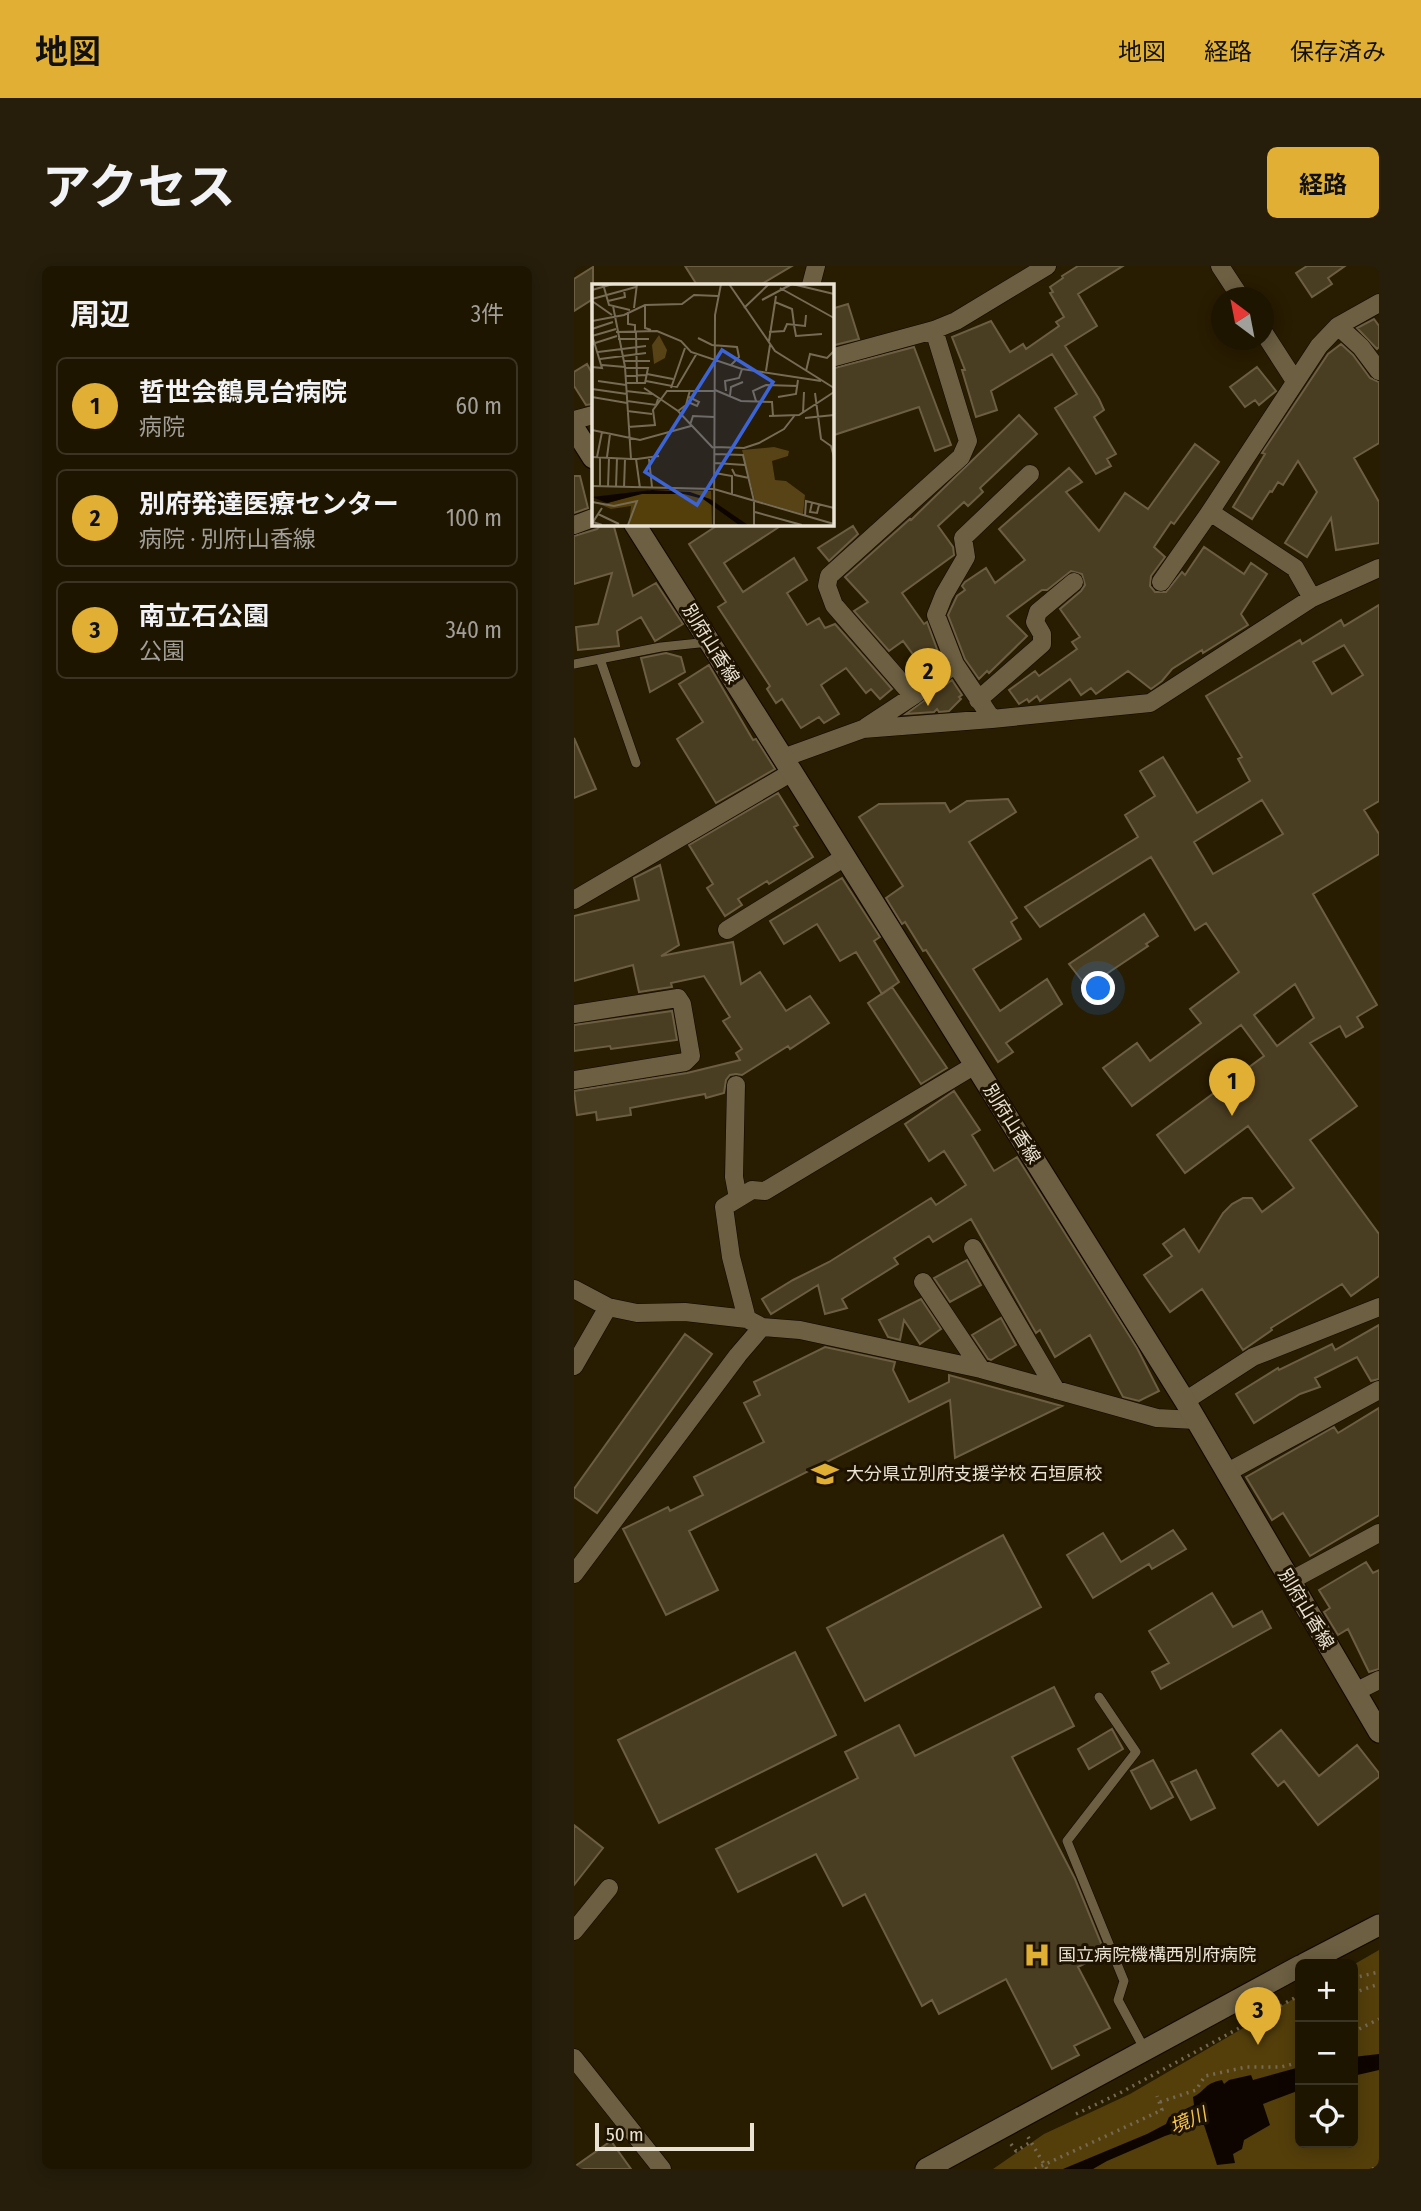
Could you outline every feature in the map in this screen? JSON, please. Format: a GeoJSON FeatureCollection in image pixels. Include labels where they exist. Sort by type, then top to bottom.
{"type":"FeatureCollection","features":[{"type":"Feature","properties":{"kind":"main road"},"geometry":{"type":"LineString","coordinates":[[574,428],[592,456]]}},
{"type":"Feature","properties":{"kind":"main road","name":"別府山香線"},"geometry":{"type":"LineString","coordinates":[[635,525],[1185,1401],[1379,1732]]}},
{"type":"Feature","properties":{"kind":"main road"},"geometry":{"type":"LineString","coordinates":[[1314,1959],[1379,1925]]}},
{"type":"Feature","properties":{"kind":"main road"},"geometry":{"type":"LineString","coordinates":[[926,2169],[1295,1969]]}},
{"type":"Feature","properties":{"kind":"street"},"geometry":{"type":"LineString","coordinates":[[811,284],[816,266]]}},
{"type":"Feature","properties":{"kind":"street"},"geometry":{"type":"LineString","coordinates":[[833,357],[934,330],[956,321],[1047,266]]}},
{"type":"Feature","properties":{"kind":"street"},"geometry":{"type":"LineString","coordinates":[[1220,266],[1234,287]]}},
{"type":"Feature","properties":{"kind":"street"},"geometry":{"type":"LineString","coordinates":[[1161,582],[1319,346],[1338,326],[1379,303]]}},
{"type":"Feature","properties":{"kind":"street"},"geometry":{"type":"LineString","coordinates":[[1338,326],[1361,347],[1379,371]]}},
{"type":"Feature","properties":{"kind":"street"},"geometry":{"type":"LineString","coordinates":[[913,696],[834,605],[827,586],[829,576],[961,457],[968,441],[934,330]]}},
{"type":"Feature","properties":{"kind":"street"},"geometry":{"type":"LineString","coordinates":[[1274,348],[1295,381]]}},
{"type":"Feature","properties":{"kind":"street"},"geometry":{"type":"LineString","coordinates":[[574,420],[592,415]]}},
{"type":"Feature","properties":{"kind":"street"},"geometry":{"type":"LineString","coordinates":[[992,719],[954,664],[936,615],[966,557],[963,538],[1030,474]]}},
{"type":"Feature","properties":{"kind":"street"},"geometry":{"type":"LineString","coordinates":[[1210,512],[1295,568],[1312,598]]}},
{"type":"Feature","properties":{"kind":"street"},"geometry":{"type":"LineString","coordinates":[[574,525],[592,518]]}},
{"type":"Feature","properties":{"kind":"street"},"geometry":{"type":"LineString","coordinates":[[863,729],[1150,703],[1312,598],[1379,568]]}},
{"type":"Feature","properties":{"kind":"street"},"geometry":{"type":"LineString","coordinates":[[978,700],[1042,644],[1042,634],[1035,622],[1038,612],[1074,582]]}},
{"type":"Feature","properties":{"kind":"street"},"geometry":{"type":"LineString","coordinates":[[574,900],[788,765],[863,729],[913,696],[954,664]]}},
{"type":"Feature","properties":{"kind":"street"},"geometry":{"type":"LineString","coordinates":[[727,930],[845,857]]}},
{"type":"Feature","properties":{"kind":"street"},"geometry":{"type":"LineString","coordinates":[[574,1014],[678,998],[682,1004],[691,1056],[685,1062],[574,1080]]}},
{"type":"Feature","properties":{"kind":"street"},"geometry":{"type":"LineString","coordinates":[[574,1574],[738,1355],[754,1323],[731,1257],[724,1207],[752,1190],[765,1191],[975,1065]]}},
{"type":"Feature","properties":{"kind":"street"},"geometry":{"type":"LineString","coordinates":[[736,1085],[734,1177],[738,1198]]}},
{"type":"Feature","properties":{"kind":"street"},"geometry":{"type":"LineString","coordinates":[[973,1248],[1056,1390]]}},
{"type":"Feature","properties":{"kind":"street"},"geometry":{"type":"LineString","coordinates":[[923,1282],[981,1369]]}},
{"type":"Feature","properties":{"kind":"street"},"geometry":{"type":"LineString","coordinates":[[574,1289],[608,1307],[637,1313],[685,1312],[800,1331],[981,1369],[1157,1418],[1195,1420]]}},
{"type":"Feature","properties":{"kind":"street"},"geometry":{"type":"LineString","coordinates":[[574,1366],[608,1307]]}},
{"type":"Feature","properties":{"kind":"street"},"geometry":{"type":"LineString","coordinates":[[1185,1401],[1253,1357],[1379,1307]]}},
{"type":"Feature","properties":{"kind":"street"},"geometry":{"type":"LineString","coordinates":[[1226,1473],[1379,1390]]}},
{"type":"Feature","properties":{"kind":"street"},"geometry":{"type":"LineString","coordinates":[[1290,1581],[1379,1533]]}},
{"type":"Feature","properties":{"kind":"street"},"geometry":{"type":"LineString","coordinates":[[1355,1692],[1379,1680]]}},
{"type":"Feature","properties":{"kind":"street"},"geometry":{"type":"LineString","coordinates":[[574,1931],[609,1888]]}},
{"type":"Feature","properties":{"kind":"street"},"geometry":{"type":"LineString","coordinates":[[574,2058],[662,2169]]}},
{"type":"Feature","properties":{"kind":"lane"},"geometry":{"type":"LineString","coordinates":[[574,664],[661,647],[711,642]]}},
{"type":"Feature","properties":{"kind":"lane"},"geometry":{"type":"LineString","coordinates":[[600,659],[636,763]]}},
{"type":"Feature","properties":{"kind":"lane"},"geometry":{"type":"LineString","coordinates":[[1099,1697],[1136,1752],[1067,1841],[1124,1981],[1118,2000],[1145,2050]]}},
{"type":"Feature","properties":{"kind":"path"},"geometry":{"type":"LineString","coordinates":[[1358,1977],[1379,1972]]}},
{"type":"Feature","properties":{"kind":"path"},"geometry":{"type":"LineString","coordinates":[[1358,1991],[1379,1984]]}},
{"type":"Feature","properties":{"kind":"path"},"geometry":{"type":"LineString","coordinates":[[1068,2118],[1130,2088],[1295,1998]]}},
{"type":"Feature","properties":{"kind":"path"},"geometry":{"type":"LineString","coordinates":[[1358,2030],[1379,2019]]}},
{"type":"Feature","properties":{"kind":"path"},"geometry":{"type":"LineString","coordinates":[[1160,2102],[1196,2090],[1205,2076],[1246,2067],[1281,2067],[1295,2063]]}},
{"type":"Feature","properties":{"kind":"path"},"geometry":{"type":"LineString","coordinates":[[1035,2169],[1162,2110],[1157,2096]]}},
{"type":"Feature","properties":{"kind":"path"},"geometry":{"type":"LineString","coordinates":[[1028,2137],[1047,2169]]}},
{"type":"Feature","properties":{"kind":"path"},"geometry":{"type":"LineString","coordinates":[[1372,2169],[1379,2168]]}},
{"type":"Feature","properties":{"kind":"shaded area"},"geometry":{"type":"Polygon","coordinates":[[[1379,1950],[1379,2169],[993,2169],[1044,2134],[1130,2094],[1295,1998],[1295,2148],[1358,2148],[1358,1962],[1379,1950]]]}},
{"type":"Feature","properties":{"kind":"water"},"geometry":{"type":"Polygon","coordinates":[[[1379,2054],[1379,2070],[1358,2075],[1358,2056],[1379,2054]]]}},
{"type":"Feature","properties":{"kind":"water","name":"境川"},"geometry":{"type":"Polygon","coordinates":[[[1295,2068],[1295,2092],[1263,2104],[1270,2125],[1244,2140],[1242,2149],[1233,2154],[1235,2163],[1217,2165],[1204,2125],[1198,2125],[1165,2136],[1093,2169],[1063,2169],[1166,2124],[1169,2117],[1194,2105],[1193,2097],[1211,2083],[1222,2080],[1224,2084],[1229,2080],[1251,2075],[1253,2080],[1295,2068]]]}},
{"type":"Feature","properties":{"kind":"building"},"geometry":{"type":"Polygon","coordinates":[[[685,266],[792,266],[762,284],[696,284],[685,266]]]}},
{"type":"Feature","properties":{"kind":"building"},"geometry":{"type":"Polygon","coordinates":[[[1078,266],[1123,266],[1078,294],[1097,326],[1065,346],[1099,399],[1104,410],[1094,417],[1116,454],[1107,459],[1111,466],[1096,474],[1055,408],[1077,394],[1052,354],[991,391],[997,410],[976,417],[962,370],[965,370],[952,337],[991,321],[1010,352],[1023,344],[1026,349],[1059,326],[1056,322],[1064,317],[1050,293],[1053,292],[1050,287],[1078,266]]]}},
{"type":"Feature","properties":{"kind":"building"},"geometry":{"type":"Polygon","coordinates":[[[1307,266],[1345,266],[1328,278],[1332,284],[1312,297],[1296,273],[1307,266]]]}},
{"type":"Feature","properties":{"kind":"building"},"geometry":{"type":"Polygon","coordinates":[[[593,267],[592,300],[574,311],[574,279],[593,267]]]}},
{"type":"Feature","properties":{"kind":"building"},"geometry":{"type":"Polygon","coordinates":[[[848,304],[859,339],[833,346],[833,308],[848,304]]]}},
{"type":"Feature","properties":{"kind":"building"},"geometry":{"type":"Polygon","coordinates":[[[1374,319],[1379,326],[1377,349],[1357,328],[1374,319]]]}},
{"type":"Feature","properties":{"kind":"building"},"geometry":{"type":"Polygon","coordinates":[[[1341,344],[1370,378],[1379,382],[1379,443],[1354,458],[1379,502],[1379,543],[1336,550],[1331,518],[1307,557],[1285,543],[1317,492],[1298,461],[1283,485],[1278,482],[1272,492],[1270,491],[1252,519],[1233,507],[1265,454],[1262,453],[1328,354],[1341,344]]]}},
{"type":"Feature","properties":{"kind":"building"},"geometry":{"type":"Polygon","coordinates":[[[914,347],[951,445],[935,451],[919,407],[833,435],[833,368],[914,347]]]}},
{"type":"Feature","properties":{"kind":"building"},"geometry":{"type":"Polygon","coordinates":[[[587,364],[592,373],[592,404],[586,405],[574,386],[574,372],[587,364]]]}},
{"type":"Feature","properties":{"kind":"building"},"geometry":{"type":"Polygon","coordinates":[[[1257,367],[1276,391],[1259,405],[1255,400],[1245,407],[1230,387],[1257,367]]]}},
{"type":"Feature","properties":{"kind":"building"},"geometry":{"type":"Polygon","coordinates":[[[1019,415],[1037,434],[980,488],[983,492],[968,506],[964,502],[938,526],[953,547],[954,555],[902,593],[924,624],[927,622],[941,660],[926,672],[903,641],[889,651],[854,611],[868,602],[845,577],[911,520],[1019,415]]]}},
{"type":"Feature","properties":{"kind":"building"},"geometry":{"type":"Polygon","coordinates":[[[1195,444],[1219,462],[1154,547],[1165,557],[1151,576],[1150,586],[1155,592],[1166,592],[1182,572],[1185,575],[1204,547],[1244,574],[1251,563],[1267,574],[1241,614],[1248,625],[1172,669],[1151,689],[1128,671],[1096,694],[1091,688],[1081,695],[1070,679],[1040,701],[1037,696],[1029,702],[1027,699],[1019,704],[1009,690],[1035,671],[1039,676],[1077,649],[1072,642],[1080,637],[1060,609],[1085,585],[1082,574],[1071,571],[1007,616],[1027,636],[989,673],[987,671],[979,679],[965,659],[948,615],[957,596],[965,590],[962,586],[965,582],[986,568],[995,583],[1025,560],[999,529],[1069,468],[1082,482],[1066,492],[1099,531],[1125,493],[1148,509],[1195,444]]]}},
{"type":"Feature","properties":{"kind":"building"},"geometry":{"type":"Polygon","coordinates":[[[574,476],[580,476],[588,508],[574,513],[574,476]]]}},
{"type":"Feature","properties":{"kind":"building"},"geometry":{"type":"Polygon","coordinates":[[[601,525],[614,525],[633,596],[656,583],[683,624],[655,641],[641,617],[617,631],[619,646],[578,650],[576,627],[598,624],[612,573],[574,584],[574,536],[597,529],[601,525]]]}},
{"type":"Feature","properties":{"kind":"building"},"geometry":{"type":"Polygon","coordinates":[[[718,525],[782,525],[724,563],[743,592],[794,558],[807,580],[787,593],[807,625],[819,618],[825,628],[835,624],[892,689],[880,699],[871,689],[866,693],[846,668],[821,685],[839,714],[824,723],[819,717],[801,728],[782,699],[776,703],[767,689],[770,686],[718,607],[726,602],[689,544],[718,525]]]}},
{"type":"Feature","properties":{"kind":"building"},"geometry":{"type":"Polygon","coordinates":[[[853,526],[858,534],[829,561],[818,548],[853,526]]]}},
{"type":"Feature","properties":{"kind":"building"},"geometry":{"type":"Polygon","coordinates":[[[1379,605],[1379,801],[1364,810],[1379,834],[1379,854],[1313,894],[1377,1005],[1357,1017],[1363,1027],[1346,1037],[1340,1026],[1310,1043],[1357,1106],[1310,1140],[1379,1234],[1379,1276],[1351,1296],[1342,1284],[1271,1328],[1272,1330],[1243,1350],[1202,1289],[1170,1312],[1144,1275],[1172,1256],[1163,1244],[1184,1229],[1199,1252],[1223,1213],[1232,1204],[1243,1198],[1252,1198],[1262,1212],[1294,1188],[1248,1126],[1185,1173],[1157,1135],[1264,1056],[1241,1025],[1132,1106],[1103,1068],[1137,1043],[1150,1061],[1201,1023],[1190,1009],[1239,972],[1206,923],[1195,930],[1151,857],[1040,927],[1025,907],[1138,837],[1125,815],[1155,796],[1140,771],[1163,757],[1197,813],[1250,781],[1238,759],[1242,757],[1206,696],[1300,640],[1302,644],[1341,620],[1344,626],[1379,605]],[[1344,645],[1313,662],[1332,694],[1363,675],[1344,645]],[[1262,800],[1194,842],[1213,874],[1283,834],[1262,800]],[[1295,984],[1254,1015],[1277,1046],[1314,1018],[1295,984]]]}},
{"type":"Feature","properties":{"kind":"building"},"geometry":{"type":"Polygon","coordinates":[[[666,653],[681,657],[685,672],[650,692],[641,658],[666,653]]]}},
{"type":"Feature","properties":{"kind":"building"},"geometry":{"type":"Polygon","coordinates":[[[709,665],[753,740],[756,739],[775,769],[716,803],[677,739],[703,722],[679,684],[709,665]]]}},
{"type":"Feature","properties":{"kind":"building"},"geometry":{"type":"Polygon","coordinates":[[[952,680],[962,695],[949,711],[939,712],[937,709],[934,712],[906,714],[952,680]]]}},
{"type":"Feature","properties":{"kind":"building"},"geometry":{"type":"Polygon","coordinates":[[[574,738],[596,789],[574,798],[574,738]]]}},
{"type":"Feature","properties":{"kind":"building"},"geometry":{"type":"Polygon","coordinates":[[[778,793],[798,825],[794,827],[813,857],[738,899],[742,905],[725,916],[707,888],[713,884],[689,845],[778,793]]]}},
{"type":"Feature","properties":{"kind":"building"},"geometry":{"type":"Polygon","coordinates":[[[1008,799],[1016,812],[969,842],[1017,918],[1011,922],[1021,939],[973,969],[1000,1011],[1047,979],[1062,1004],[1006,1043],[1013,1052],[998,1062],[926,950],[923,951],[905,922],[902,924],[886,898],[903,886],[859,817],[879,804],[945,803],[950,812],[967,801],[1008,799]]]}},
{"type":"Feature","properties":{"kind":"building"},"geometry":{"type":"Polygon","coordinates":[[[660,865],[679,945],[661,956],[733,942],[741,984],[760,972],[786,1011],[810,996],[829,1023],[790,1049],[788,1046],[742,1075],[730,1075],[726,1080],[724,1093],[706,1098],[705,1094],[630,1108],[631,1115],[597,1120],[596,1112],[577,1115],[574,1091],[687,1073],[740,1060],[736,1053],[742,1049],[723,1021],[730,1017],[704,976],[671,983],[672,987],[639,992],[633,965],[574,981],[574,916],[639,900],[634,878],[660,865]]]}},
{"type":"Feature","properties":{"kind":"building"},"geometry":{"type":"Polygon","coordinates":[[[842,878],[880,937],[874,941],[899,982],[882,994],[856,952],[840,961],[817,924],[784,944],[770,921],[842,878]]]}},
{"type":"Feature","properties":{"kind":"building"},"geometry":{"type":"Polygon","coordinates":[[[1144,914],[1158,936],[1146,944],[1148,946],[1087,987],[1069,964],[1144,914]]]}},
{"type":"Feature","properties":{"kind":"building"},"geometry":{"type":"Polygon","coordinates":[[[892,987],[947,1068],[921,1084],[868,1003],[892,987]]]}},
{"type":"Feature","properties":{"kind":"building"},"geometry":{"type":"Polygon","coordinates":[[[672,1011],[677,1040],[574,1051],[574,1025],[672,1011]]]}},
{"type":"Feature","properties":{"kind":"building"},"geometry":{"type":"Polygon","coordinates":[[[954,1091],[980,1130],[972,1135],[994,1171],[1017,1157],[1137,1348],[1159,1391],[1139,1401],[1123,1397],[1090,1335],[1055,1357],[1040,1330],[1036,1333],[971,1219],[933,1242],[929,1236],[894,1258],[898,1264],[842,1299],[847,1308],[825,1314],[818,1285],[771,1314],[762,1299],[829,1262],[931,1198],[936,1205],[966,1185],[944,1151],[929,1161],[905,1124],[954,1091]]]}},
{"type":"Feature","properties":{"kind":"building"},"geometry":{"type":"Polygon","coordinates":[[[967,1260],[981,1285],[950,1302],[934,1278],[967,1260]]]}},
{"type":"Feature","properties":{"kind":"building"},"geometry":{"type":"Polygon","coordinates":[[[921,1299],[941,1329],[920,1344],[904,1320],[900,1340],[888,1337],[879,1320],[921,1299]]]}},
{"type":"Feature","properties":{"kind":"building"},"geometry":{"type":"Polygon","coordinates":[[[1001,1318],[1016,1345],[991,1360],[972,1335],[1001,1318]]]}},
{"type":"Feature","properties":{"kind":"building"},"geometry":{"type":"Polygon","coordinates":[[[1379,1325],[1379,1379],[1371,1381],[1357,1357],[1315,1378],[1320,1387],[1300,1394],[1254,1423],[1236,1394],[1278,1368],[1279,1370],[1332,1344],[1335,1350],[1379,1325]]]}},
{"type":"Feature","properties":{"kind":"building"},"geometry":{"type":"Polygon","coordinates":[[[685,1334],[712,1354],[597,1513],[574,1497],[574,1489],[685,1334]]]}},
{"type":"Feature","properties":{"kind":"building"},"geometry":{"type":"Polygon","coordinates":[[[825,1347],[895,1362],[893,1370],[909,1402],[949,1382],[949,1375],[1062,1406],[955,1458],[950,1400],[689,1531],[718,1590],[666,1615],[623,1529],[668,1507],[670,1511],[703,1495],[694,1477],[764,1442],[744,1403],[760,1395],[754,1382],[825,1347]]]}},
{"type":"Feature","properties":{"kind":"building"},"geometry":{"type":"Polygon","coordinates":[[[1379,1408],[1379,1515],[1310,1556],[1283,1513],[1272,1520],[1246,1477],[1334,1427],[1338,1433],[1379,1408]]]}},
{"type":"Feature","properties":{"kind":"building"},"geometry":{"type":"Polygon","coordinates":[[[1173,1530],[1186,1549],[1152,1569],[1149,1564],[1093,1598],[1067,1555],[1103,1533],[1121,1562],[1173,1530]]]}},
{"type":"Feature","properties":{"kind":"building"},"geometry":{"type":"Polygon","coordinates":[[[1003,1535],[1041,1607],[865,1701],[827,1628],[1003,1535]]]}},
{"type":"Feature","properties":{"kind":"building"},"geometry":{"type":"Polygon","coordinates":[[[1366,1562],[1373,1573],[1379,1570],[1379,1669],[1369,1672],[1348,1629],[1338,1635],[1324,1612],[1330,1608],[1319,1590],[1366,1562]]]}},
{"type":"Feature","properties":{"kind":"building"},"geometry":{"type":"Polygon","coordinates":[[[1212,1593],[1233,1627],[1262,1611],[1271,1628],[1161,1689],[1152,1672],[1169,1663],[1149,1631],[1212,1593]]]}},
{"type":"Feature","properties":{"kind":"building"},"geometry":{"type":"Polygon","coordinates":[[[795,1652],[836,1735],[659,1823],[618,1740],[795,1652]]]}},
{"type":"Feature","properties":{"kind":"building"},"geometry":{"type":"Polygon","coordinates":[[[1054,1687],[1074,1726],[1012,1757],[1075,1879],[1105,1953],[1078,1967],[1110,2028],[1074,2046],[1079,2055],[1052,2069],[1006,1979],[939,2014],[932,2000],[922,2006],[865,1894],[843,1906],[816,1854],[738,1892],[716,1849],[858,1778],[845,1752],[899,1725],[915,1756],[1054,1687]]]}},
{"type":"Feature","properties":{"kind":"building"},"geometry":{"type":"Polygon","coordinates":[[[1112,1729],[1123,1749],[1089,1769],[1078,1749],[1112,1729]]]}},
{"type":"Feature","properties":{"kind":"building"},"geometry":{"type":"Polygon","coordinates":[[[1281,1730],[1319,1776],[1357,1745],[1379,1773],[1379,1777],[1318,1825],[1284,1781],[1278,1786],[1252,1754],[1281,1730]]]}},
{"type":"Feature","properties":{"kind":"building"},"geometry":{"type":"Polygon","coordinates":[[[1153,1760],[1173,1797],[1151,1809],[1131,1771],[1153,1760]]]}},
{"type":"Feature","properties":{"kind":"building"},"geometry":{"type":"Polygon","coordinates":[[[1196,1770],[1215,1808],[1191,1820],[1171,1782],[1196,1770]]]}},
{"type":"Feature","properties":{"kind":"building"},"geometry":{"type":"Polygon","coordinates":[[[574,1825],[603,1848],[574,1885],[574,1825]]]}},
{"type":"Feature","properties":{"kind":"building"},"geometry":{"type":"Polygon","coordinates":[[[611,2141],[631,2169],[574,2169],[574,2167],[611,2141]]]}},
{"type":"Feature","properties":{"kind":"place","name":"別府発達医療センター"},"geometry":{"type":"Point","coordinates":[928,706]}},
{"type":"Feature","properties":{"kind":"place","name":"哲世会鶴見台病院"},"geometry":{"type":"Point","coordinates":[1232,1116]}},
{"type":"Feature","properties":{"kind":"place","name":"大分県立別府支援学校 石垣原校"},"geometry":{"type":"Point","coordinates":[825,1474]}},
{"type":"Feature","properties":{"kind":"place","name":"国立病院機構西別府病院"},"geometry":{"type":"Point","coordinates":[1037,1955]}},
{"type":"Feature","properties":{"kind":"place","name":"南立石公園"},"geometry":{"type":"Point","coordinates":[1258,2045]}}]}
